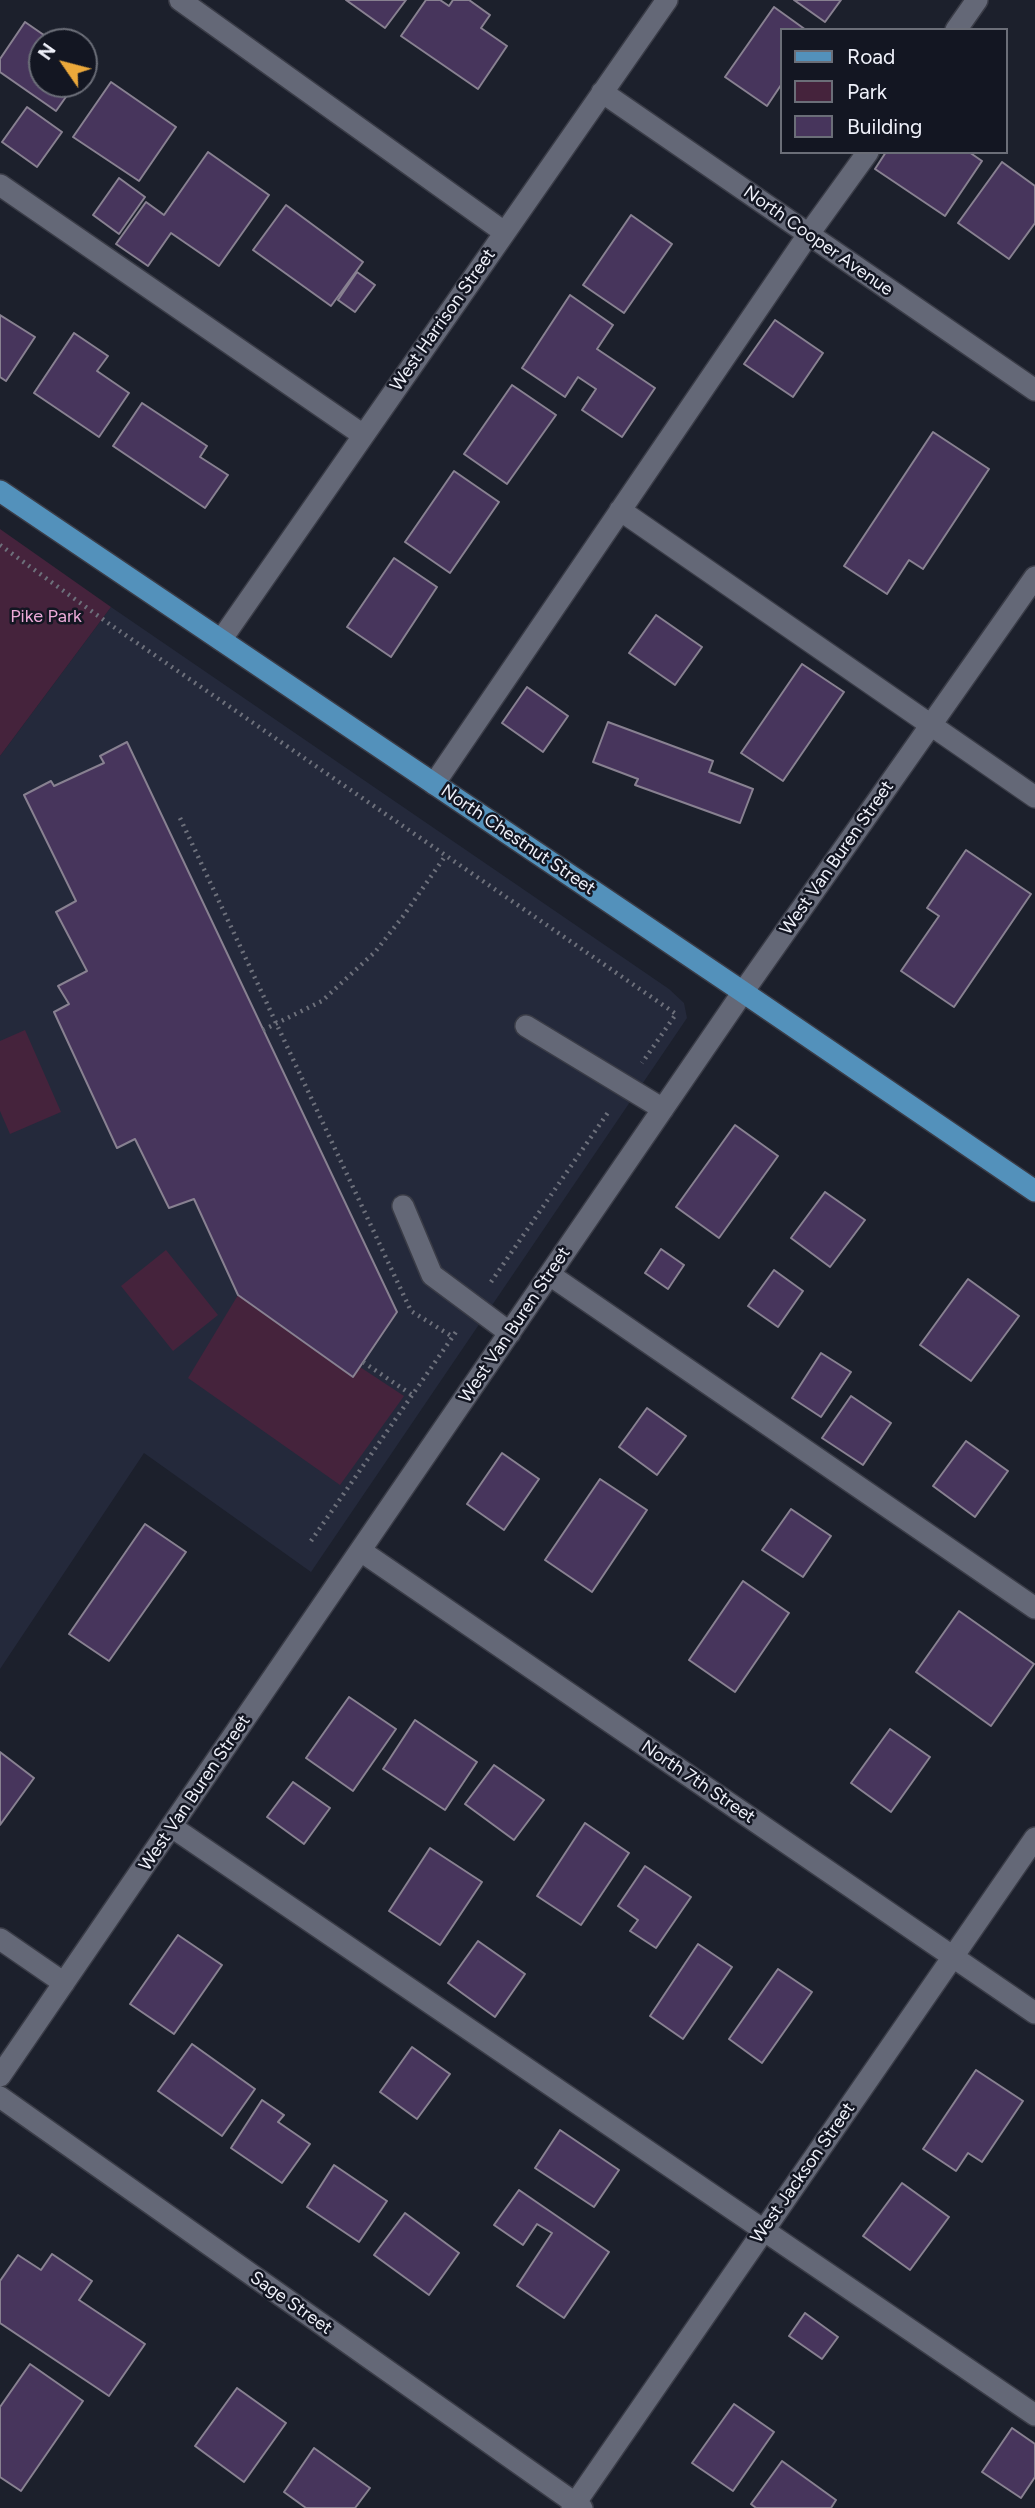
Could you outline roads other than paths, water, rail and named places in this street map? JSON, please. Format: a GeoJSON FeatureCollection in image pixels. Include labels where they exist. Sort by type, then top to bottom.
{"type":"FeatureCollection","features":[{"type":"Feature","properties":{"kind":"main road","name":"North Chestnut Street"},"geometry":{"type":"LineString","coordinates":[[0,491],[1035,1191]]}},
{"type":"Feature","properties":{"kind":"street"},"geometry":{"type":"LineString","coordinates":[[180,0],[504,232]]}},
{"type":"Feature","properties":{"kind":"street","name":"West Harrison Street"},"geometry":{"type":"LineString","coordinates":[[221,640],[667,0]]}},
{"type":"Feature","properties":{"kind":"street"},"geometry":{"type":"LineString","coordinates":[[957,28],[977,0]]}},
{"type":"Feature","properties":{"kind":"street","name":"North Cooper Avenue"},"geometry":{"type":"LineString","coordinates":[[602,92],[1035,390]]}},
{"type":"Feature","properties":{"kind":"street"},"geometry":{"type":"LineString","coordinates":[[434,784],[808,235],[867,154]]}},
{"type":"Feature","properties":{"kind":"street"},"geometry":{"type":"LineString","coordinates":[[0,185],[363,435]]}},
{"type":"Feature","properties":{"kind":"street"},"geometry":{"type":"LineString","coordinates":[[620,510],[1035,797]]}},
{"type":"Feature","properties":{"kind":"street","name":"West Van Buren Street"},"geometry":{"type":"LineString","coordinates":[[0,2076],[743,992],[1035,577]]}},
{"type":"Feature","properties":{"kind":"street"},"geometry":{"type":"LineString","coordinates":[[526,1026],[663,1109]]}},
{"type":"Feature","properties":{"kind":"street"},"geometry":{"type":"LineString","coordinates":[[403,1206],[432,1275],[510,1333]]}},
{"type":"Feature","properties":{"kind":"street"},"geometry":{"type":"LineString","coordinates":[[550,1275],[1035,1608]]}},
{"type":"Feature","properties":{"kind":"street","name":"North 7th Street"},"geometry":{"type":"LineString","coordinates":[[361,1550],[1035,2013]]}},
{"type":"Feature","properties":{"kind":"street"},"geometry":{"type":"LineString","coordinates":[[172,1827],[1035,2415]]}},
{"type":"Feature","properties":{"kind":"street","name":"West Jackson Street"},"geometry":{"type":"LineString","coordinates":[[576,2506],[1035,1838]]}},
{"type":"Feature","properties":{"kind":"street"},"geometry":{"type":"LineString","coordinates":[[0,1939],[64,1983]]}},
{"type":"Feature","properties":{"kind":"street","name":"Sage Street"},"geometry":{"type":"LineString","coordinates":[[0,2097],[576,2506]]}},
{"type":"Feature","properties":{"kind":"park label","name":"Pike Park"},"geometry":{"type":"Point","coordinates":[46,617]}}]}
